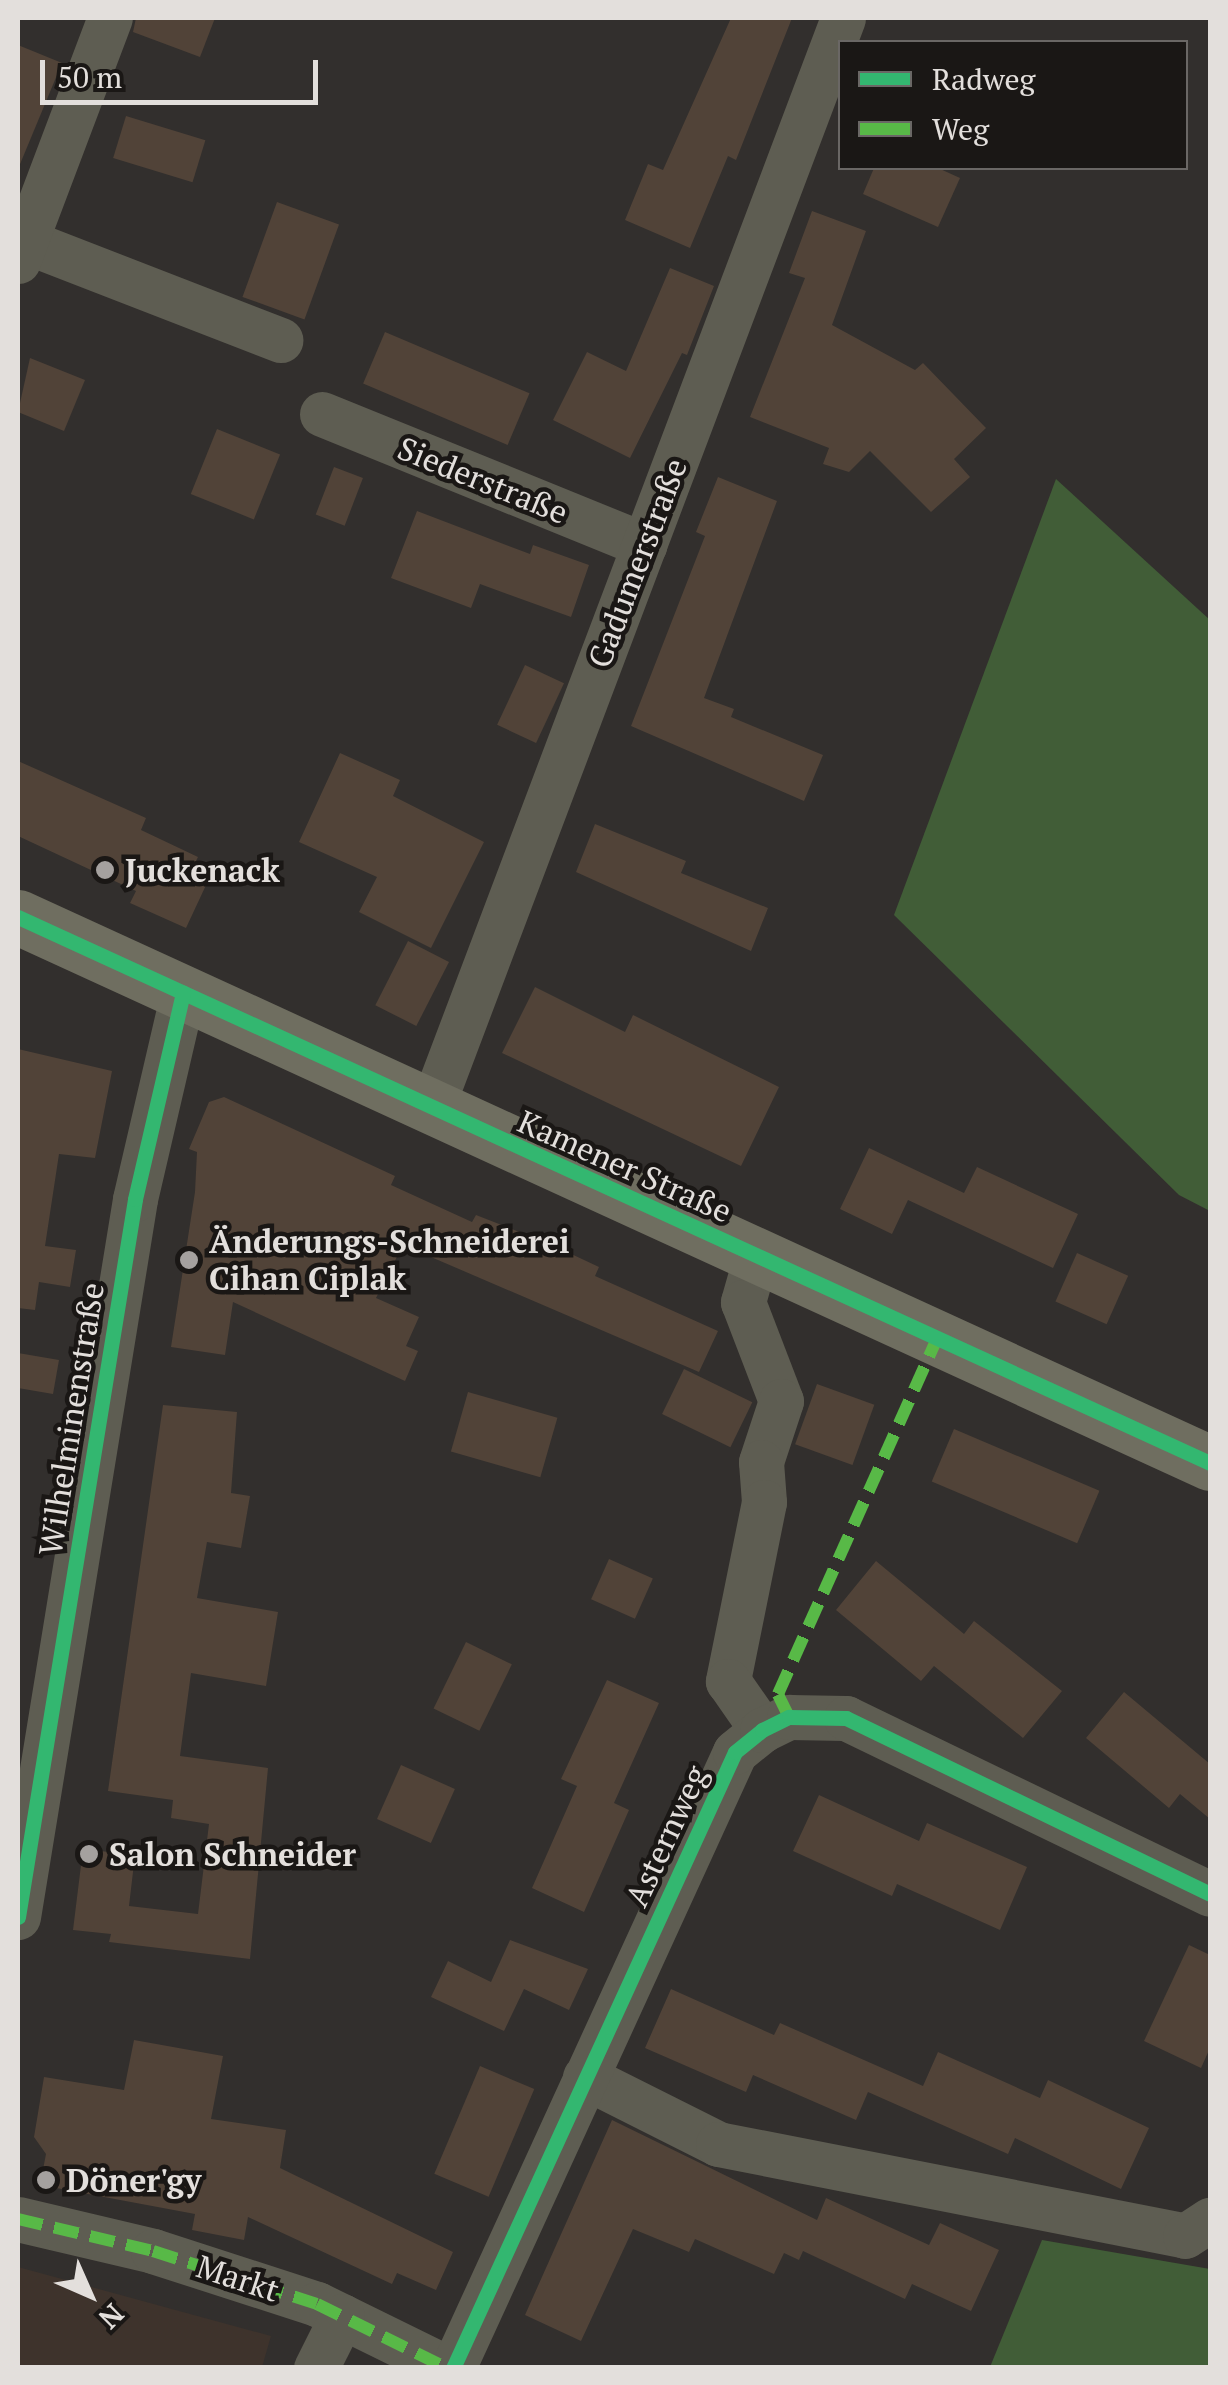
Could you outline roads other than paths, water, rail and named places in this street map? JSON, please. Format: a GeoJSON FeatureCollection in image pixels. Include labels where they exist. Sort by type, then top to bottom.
{"type":"FeatureCollection","features":[{"type":"Feature","properties":{"kind":"main road","name":"Kamener Straße"},"geometry":{"type":"LineString","coordinates":[[18,917],[1210,1464]]}},
{"type":"Feature","properties":{"kind":"street"},"geometry":{"type":"LineString","coordinates":[[110,18],[21,251],[280,340]]}},
{"type":"Feature","properties":{"kind":"street","name":"Gadumerstraße"},"geometry":{"type":"LineString","coordinates":[[431,1109],[843,18]]}},
{"type":"Feature","properties":{"kind":"street","name":"Siederstraße"},"geometry":{"type":"LineString","coordinates":[[322,414],[644,545]]}},
{"type":"Feature","properties":{"kind":"street","name":"Wilhelminenstraße"},"geometry":{"type":"LineString","coordinates":[[18,1917],[135,1198],[183,992]]}},
{"type":"Feature","properties":{"kind":"street"},"geometry":{"type":"LineString","coordinates":[[756,1256],[744,1302],[781,1401],[761,1462],[764,1502],[728,1681],[762,1730],[789,1717],[846,1718],[1210,1894]]}},
{"type":"Feature","properties":{"kind":"street","name":"Asternweg"},"geometry":{"type":"LineString","coordinates":[[450,2368],[735,1752],[762,1730]]}},
{"type":"Feature","properties":{"kind":"street"},"geometry":{"type":"LineString","coordinates":[[585,2077],[718,2144],[1185,2236],[1210,2220]]}},
{"type":"Feature","properties":{"kind":"street","name":"Markt"},"geometry":{"type":"LineString","coordinates":[[18,2219],[153,2251],[342,2316],[450,2368]]}},
{"type":"Feature","properties":{"kind":"street"},"geometry":{"type":"LineString","coordinates":[[316,2368],[342,2316]]}},
{"type":"Feature","properties":{"kind":"place","name":"Juckenack"},"geometry":{"type":"Point","coordinates":[105,870]}},
{"type":"Feature","properties":{"kind":"place","name":"Änderungs-Schneiderei Cihan Ciplak"},"geometry":{"type":"Point","coordinates":[189,1260]}},
{"type":"Feature","properties":{"kind":"place","name":"Salon Schneider"},"geometry":{"type":"Point","coordinates":[89,1854]}},
{"type":"Feature","properties":{"kind":"place","name":"Döner'gy"},"geometry":{"type":"Point","coordinates":[46,2180]}}]}
